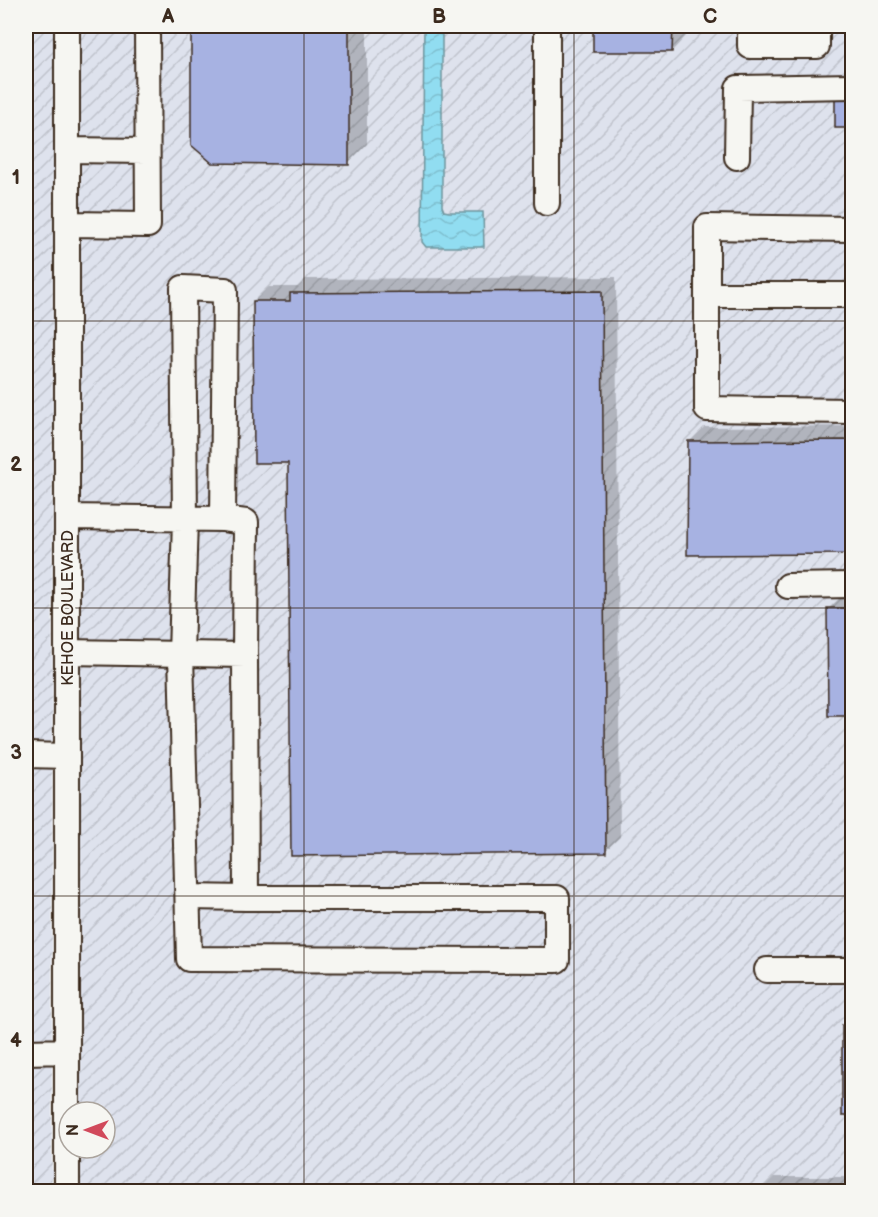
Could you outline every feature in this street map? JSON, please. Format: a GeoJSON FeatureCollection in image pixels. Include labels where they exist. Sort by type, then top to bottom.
{"type":"FeatureCollection","features":[{"type":"Feature","properties":{"kind":"street","name":"KEHOE BOULEVARD"},"geometry":{"type":"LineString","coordinates":[[67,26],[67,1191]]}},
{"type":"Feature","properties":{"kind":"street"},"geometry":{"type":"LineString","coordinates":[[67,224],[147,225],[147,26]]}},
{"type":"Feature","properties":{"kind":"street"},"geometry":{"type":"LineString","coordinates":[[546,203],[547,26]]}},
{"type":"Feature","properties":{"kind":"street"},"geometry":{"type":"LineString","coordinates":[[750,26],[750,46],[817,46],[817,26]]}},
{"type":"Feature","properties":{"kind":"street"},"geometry":{"type":"LineString","coordinates":[[737,157],[738,88],[852,86]]}},
{"type":"Feature","properties":{"kind":"street"},"geometry":{"type":"LineString","coordinates":[[67,150],[147,151]]}},
{"type":"Feature","properties":{"kind":"street"},"geometry":{"type":"LineString","coordinates":[[852,229],[707,227],[707,409],[852,411]]}},
{"type":"Feature","properties":{"kind":"street"},"geometry":{"type":"LineString","coordinates":[[188,897],[557,898],[557,960],[189,959],[181,654],[185,519],[183,288],[225,290],[223,519]]}},
{"type":"Feature","properties":{"kind":"street"},"geometry":{"type":"LineString","coordinates":[[707,295],[852,295]]}},
{"type":"Feature","properties":{"kind":"street"},"geometry":{"type":"LineString","coordinates":[[67,517],[223,519],[246,522],[246,898]]}},
{"type":"Feature","properties":{"kind":"street"},"geometry":{"type":"LineString","coordinates":[[788,586],[852,585]]}},
{"type":"Feature","properties":{"kind":"street"},"geometry":{"type":"LineString","coordinates":[[67,652],[245,655]]}},
{"type":"Feature","properties":{"kind":"street"},"geometry":{"type":"LineString","coordinates":[[26,755],[67,756]]}},
{"type":"Feature","properties":{"kind":"street"},"geometry":{"type":"LineString","coordinates":[[767,970],[852,970]]}},
{"type":"Feature","properties":{"kind":"street"},"geometry":{"type":"LineString","coordinates":[[26,1052],[67,1052]]}},
{"type":"Feature","properties":{"kind":"shaded area"},"geometry":{"type":"Polygon","coordinates":[[[26,26],[53,26],[52,1192],[26,1191],[26,26]]]}},
{"type":"Feature","properties":{"kind":"shaded area"},"geometry":{"type":"Polygon","coordinates":[[[80,26],[852,26],[852,1191],[78,1192],[78,1160],[117,1160],[117,1100],[78,1100],[80,26]]]}},
{"type":"Feature","properties":{"kind":"water"},"geometry":{"type":"Polygon","coordinates":[[[424,26],[442,26],[442,206],[444,211],[449,212],[483,212],[484,247],[426,247],[422,242],[424,26]]]}},
{"type":"Feature","properties":{"kind":"building"},"geometry":{"type":"Polygon","coordinates":[[[191,26],[349,26],[349,165],[212,163],[191,145],[191,26]]]}},
{"type":"Feature","properties":{"kind":"building"},"geometry":{"type":"Polygon","coordinates":[[[593,26],[673,26],[672,52],[593,52],[593,26]]]}},
{"type":"Feature","properties":{"kind":"building"},"geometry":{"type":"Polygon","coordinates":[[[847,26],[852,26],[852,51],[847,51],[847,26]]]}},
{"type":"Feature","properties":{"kind":"building"},"geometry":{"type":"Polygon","coordinates":[[[835,92],[852,93],[852,128],[835,128],[835,92]]]}},
{"type":"Feature","properties":{"kind":"building"},"geometry":{"type":"Polygon","coordinates":[[[602,291],[606,853],[291,856],[288,463],[254,463],[253,301],[290,301],[290,293],[602,291]]]}},
{"type":"Feature","properties":{"kind":"building"},"geometry":{"type":"Polygon","coordinates":[[[852,440],[852,554],[687,555],[688,441],[852,440]]]}},
{"type":"Feature","properties":{"kind":"building"},"geometry":{"type":"Polygon","coordinates":[[[827,608],[852,608],[852,716],[828,716],[827,608]]]}},
{"type":"Feature","properties":{"kind":"building"},"geometry":{"type":"Polygon","coordinates":[[[842,1025],[852,1025],[852,1116],[842,1116],[842,1025]]]}}]}
